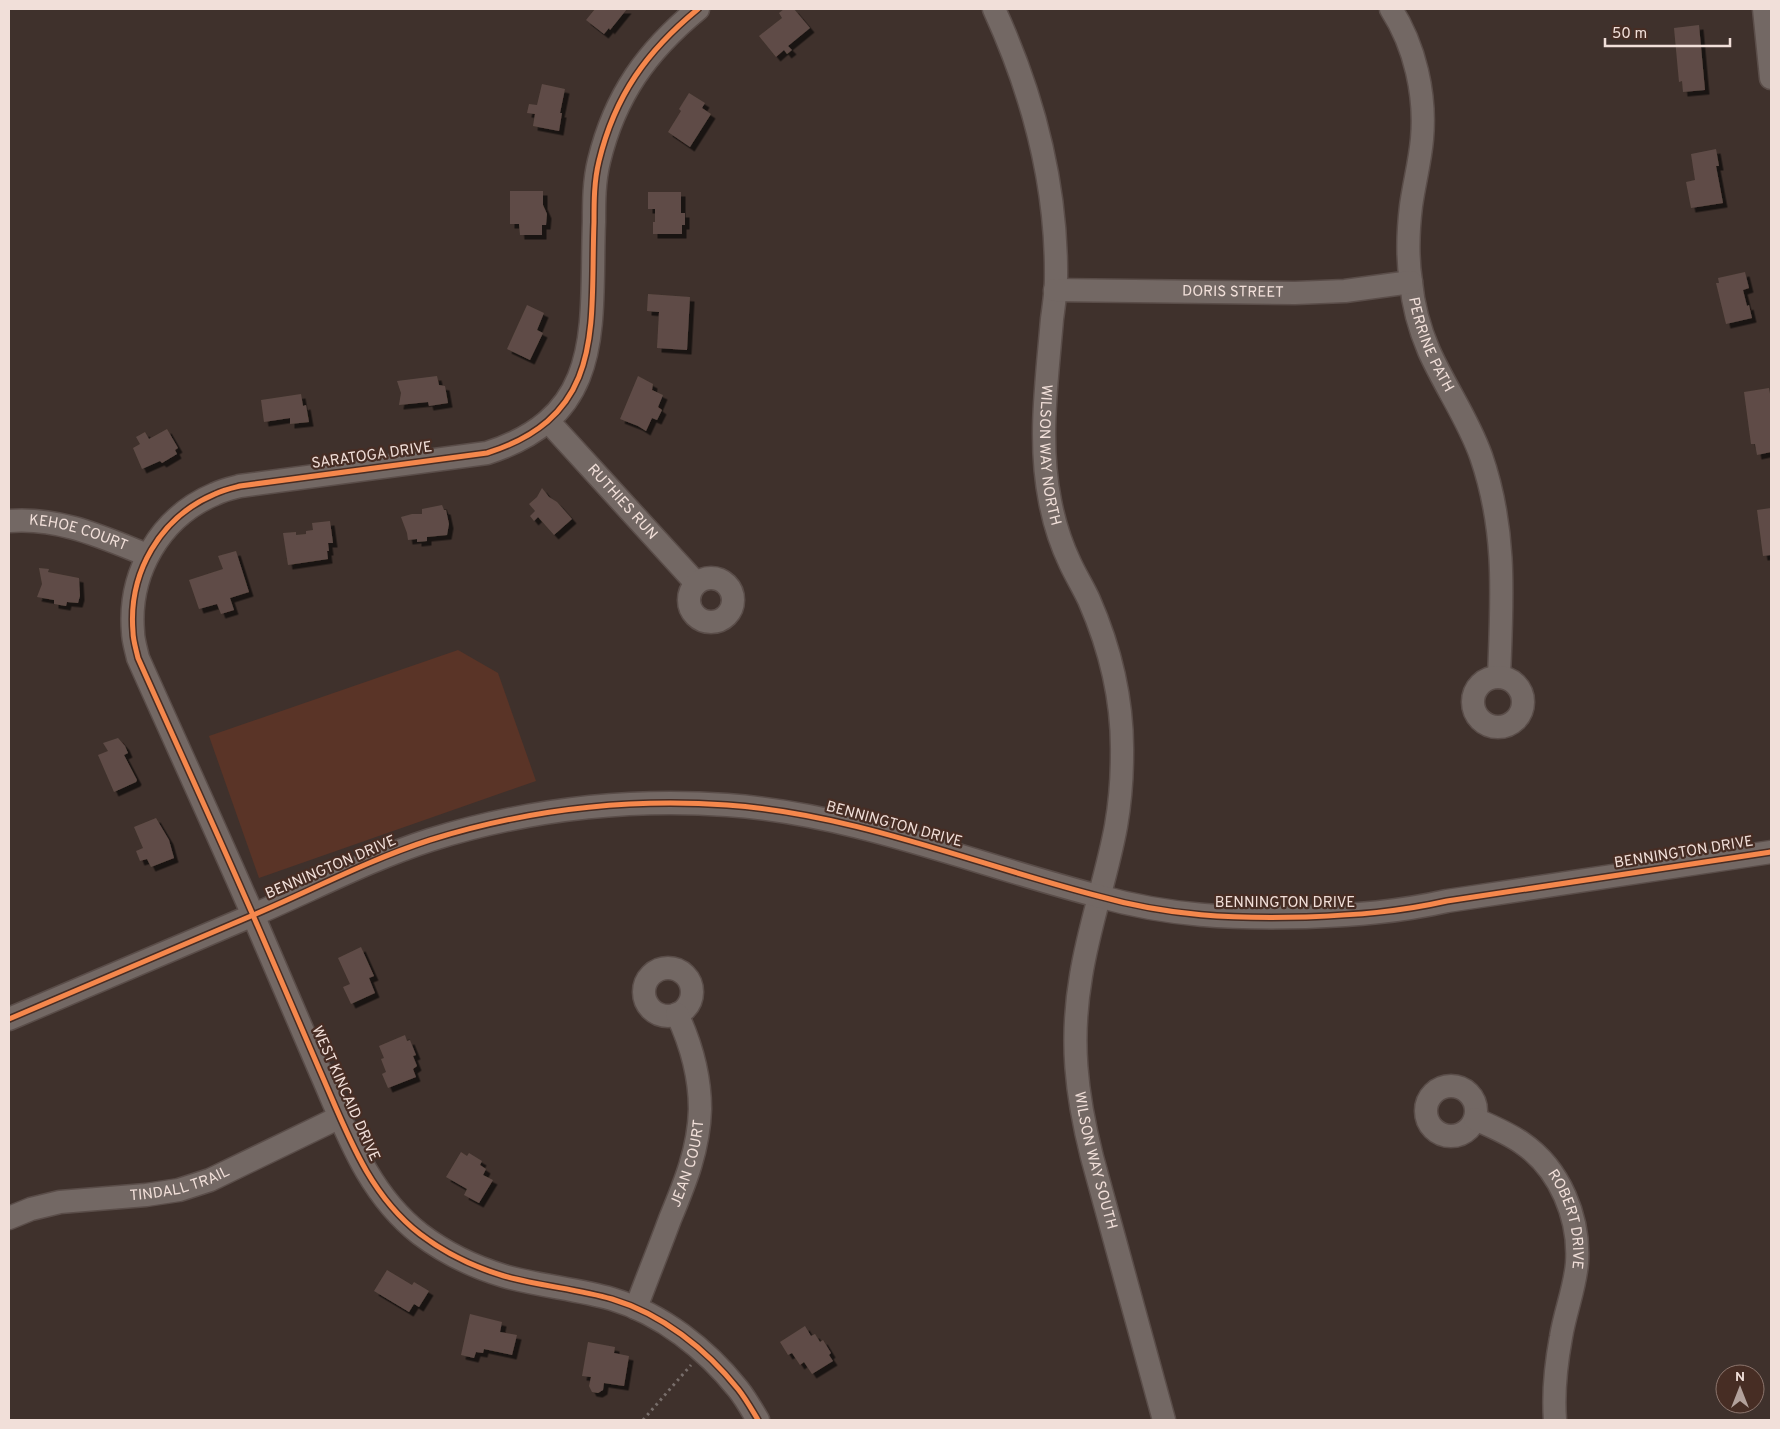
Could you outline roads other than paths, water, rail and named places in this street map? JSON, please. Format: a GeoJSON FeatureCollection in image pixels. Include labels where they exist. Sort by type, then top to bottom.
{"type":"FeatureCollection","features":[{"type":"Feature","properties":{"kind":"street","name":"SARATOGA DRIVE"},"geometry":{"type":"LineString","coordinates":[[253,915],[138,658],[132,633],[132,607],[137,582],[147,555],[161,534],[180,515],[196,503],[215,493],[240,486],[487,453],[509,446],[527,437],[548,421],[564,404],[576,385],[584,366],[590,341],[594,193],[598,163],[606,134],[618,106],[635,76],[656,48],[698,9]]}},
{"type":"Feature","properties":{"kind":"street","name":"WILSON WAY NORTH"},"geometry":{"type":"LineString","coordinates":[[994,9],[1009,43],[1028,96],[1042,151],[1052,215],[1055,251],[1055,290],[1043,426],[1044,464],[1050,502],[1070,564],[1088,598],[1101,631],[1112,671],[1119,711],[1122,752],[1121,786],[1116,827],[1099,897]]}},
{"type":"Feature","properties":{"kind":"street","name":"PERRINE PATH"},"geometry":{"type":"LineString","coordinates":[[1391,9],[1408,42],[1417,73],[1422,105],[1422,137],[1419,165],[1411,205],[1408,239],[1410,282],[1428,349],[1466,420],[1492,492],[1499,530],[1502,568],[1499,676]]}},
{"type":"Feature","properties":{"kind":"street"},"geometry":{"type":"LineString","coordinates":[[1764,9],[1771,78]]}},
{"type":"Feature","properties":{"kind":"street","name":"DORIS STREET"},"geometry":{"type":"LineString","coordinates":[[1055,290],[1295,293],[1345,291],[1410,282]]}},
{"type":"Feature","properties":{"kind":"street","name":"RUTHIES RUN"},"geometry":{"type":"LineString","coordinates":[[548,421],[696,583]]}},
{"type":"Feature","properties":{"kind":"street","name":"KEHOE COURT"},"geometry":{"type":"LineString","coordinates":[[9,521],[48,522],[74,527],[147,555]]}},
{"type":"Feature","properties":{"kind":"street","name":"BENNINGTON DRIVE"},"geometry":{"type":"LineString","coordinates":[[9,1019],[253,915],[380,858],[430,840],[493,822],[545,812],[597,806],[663,802],[729,805],[781,811],[862,826],[1099,897],[1162,911],[1252,918],[1362,915],[1410,910],[1447,901],[1771,852]]}},
{"type":"Feature","properties":{"kind":"street","name":"WILSON WAY SOUTH"},"geometry":{"type":"LineString","coordinates":[[1099,897],[1081,973],[1076,1013],[1075,1052],[1077,1086],[1082,1118],[1092,1157],[1164,1420]]}},
{"type":"Feature","properties":{"kind":"street","name":"WEST KINCAID DRIVE"},"geometry":{"type":"LineString","coordinates":[[253,915],[361,1162],[379,1191],[398,1214],[419,1233],[446,1251],[474,1266],[504,1276],[612,1299],[636,1308],[662,1322],[689,1339],[716,1364],[740,1391],[758,1420]]}},
{"type":"Feature","properties":{"kind":"street","name":"JEAN COURT"},"geometry":{"type":"LineString","coordinates":[[636,1308],[690,1171],[696,1142],[700,1110],[698,1081],[692,1052],[677,1014]]}},
{"type":"Feature","properties":{"kind":"street","name":"TINDALL TRAIL"},"geometry":{"type":"LineString","coordinates":[[9,1218],[31,1209],[60,1202],[146,1195],[179,1190],[210,1180],[340,1117]]}},
{"type":"Feature","properties":{"kind":"street","name":"ROBERT DRIVE"},"geometry":{"type":"LineString","coordinates":[[1475,1119],[1524,1144],[1541,1160],[1566,1197],[1573,1219],[1577,1242],[1576,1263],[1560,1338],[1556,1373],[1555,1420]]}}]}
